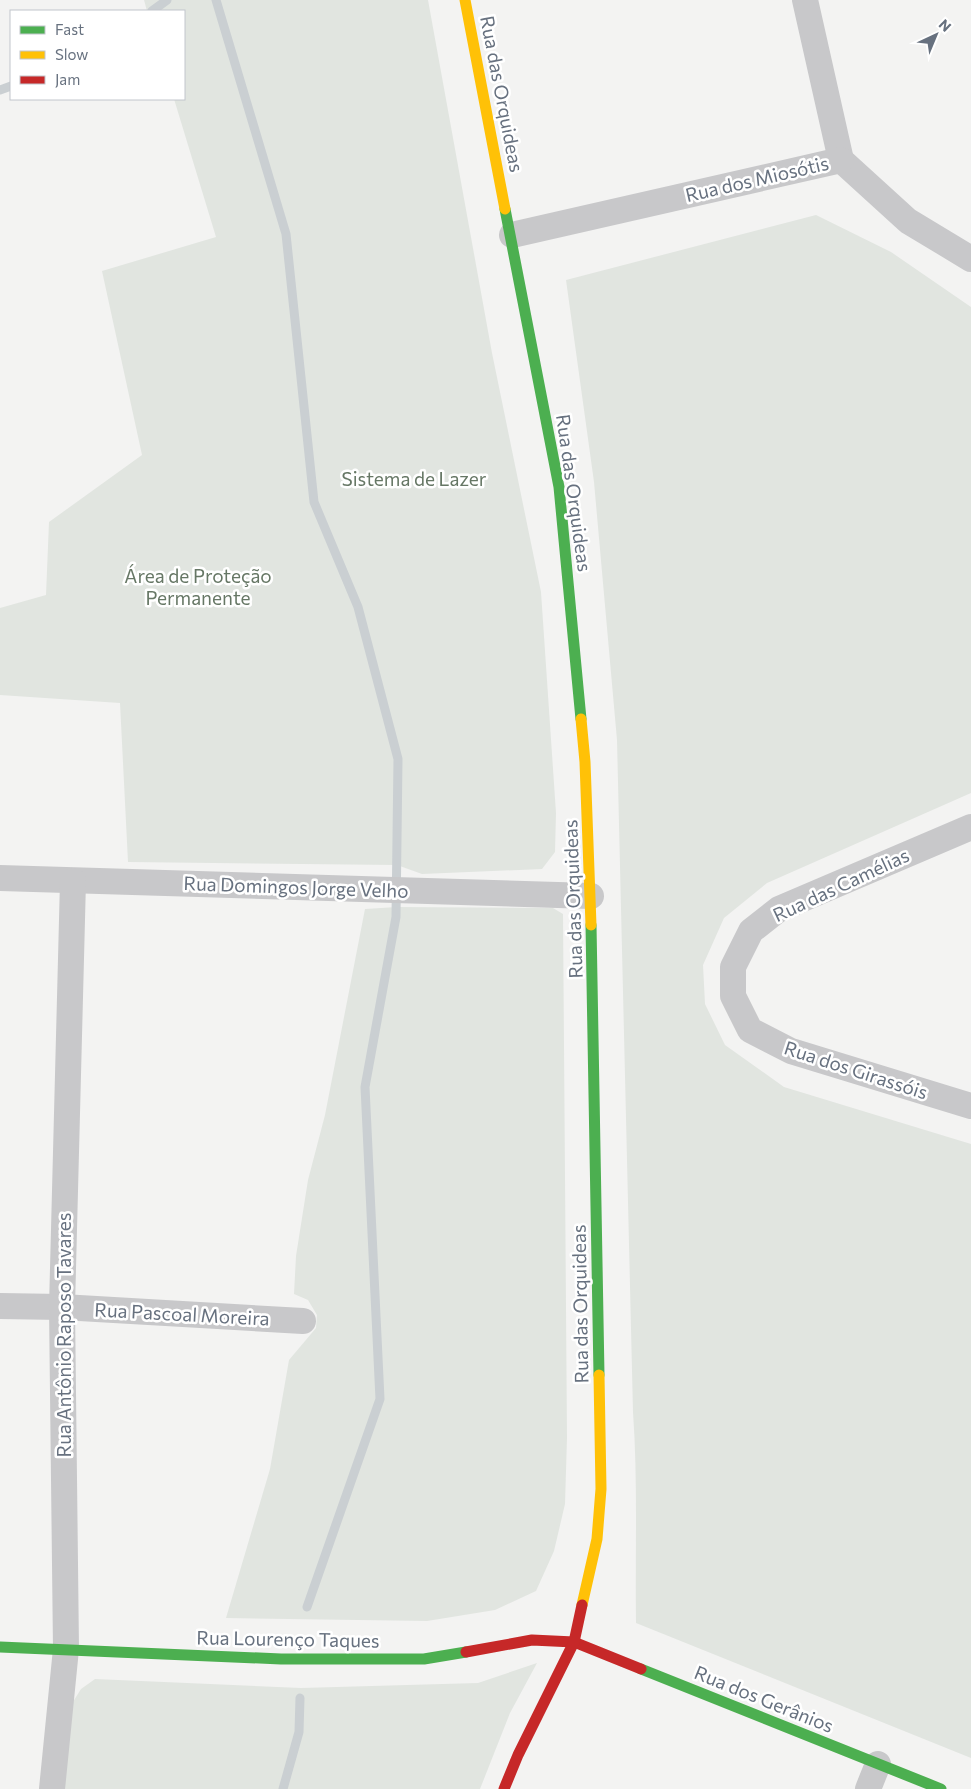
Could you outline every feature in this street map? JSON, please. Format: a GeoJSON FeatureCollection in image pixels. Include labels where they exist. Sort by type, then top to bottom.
{"type":"FeatureCollection","features":[{"type":"Feature","properties":{"kind":"street","name":"Rua das Orquideas"},"geometry":{"type":"LineString","coordinates":[[465,0],[512,235],[559,487],[585,762],[591,896],[601,1489],[597,1539],[574,1642],[518,1755],[504,1789]]}},
{"type":"Feature","properties":{"kind":"street"},"geometry":{"type":"LineString","coordinates":[[805,0],[841,160]]}},
{"type":"Feature","properties":{"kind":"street","name":"Rua dos Miosótis"},"geometry":{"type":"LineString","coordinates":[[512,235],[841,160],[908,221],[971,259]]}},
{"type":"Feature","properties":{"kind":"street","name":"Rua das Camélias"},"geometry":{"type":"LineString","coordinates":[[733,967],[751,931],[779,909],[971,826]]}},
{"type":"Feature","properties":{"kind":"street","name":"Rua Domingos Jorge Velho"},"geometry":{"type":"LineString","coordinates":[[0,878],[591,896]]}},
{"type":"Feature","properties":{"kind":"street","name":"Rua Antônio Raposo Tavares"},"geometry":{"type":"LineString","coordinates":[[52,1789],[66,1649],[62,1307],[73,881]]}},
{"type":"Feature","properties":{"kind":"street","name":"Rua dos Girassóis"},"geometry":{"type":"LineString","coordinates":[[733,967],[733,996],[750,1030],[791,1052],[971,1106]]}},
{"type":"Feature","properties":{"kind":"street","name":"Rua Pascoal Moreira"},"geometry":{"type":"LineString","coordinates":[[0,1306],[62,1307],[303,1321]]}},
{"type":"Feature","properties":{"kind":"street","name":"Rua Lourenço Taques"},"geometry":{"type":"LineString","coordinates":[[0,1647],[280,1659],[424,1659],[532,1640],[574,1642]]}},
{"type":"Feature","properties":{"kind":"street","name":"Rua dos Gerânios"},"geometry":{"type":"LineString","coordinates":[[574,1642],[941,1789]]}},
{"type":"Feature","properties":{"kind":"street"},"geometry":{"type":"LineString","coordinates":[[868,1789],[878,1764]]}},
{"type":"Feature","properties":{"kind":"green space"},"geometry":{"type":"Polygon","coordinates":[[[144,0],[428,0],[492,353],[541,592],[556,813],[555,852],[542,869],[422,874],[397,865],[128,862],[120,703],[0,695],[0,608],[46,595],[49,522],[142,455],[102,271],[216,237],[174,100],[185,100],[185,10],[147,10],[144,0]]]}},
{"type":"Feature","properties":{"kind":"green space"},"geometry":{"type":"Polygon","coordinates":[[[816,215],[891,252],[971,307],[971,793],[767,883],[724,918],[703,965],[705,1004],[725,1045],[784,1087],[971,1144],[971,1758],[636,1623],[635,1465],[617,740],[594,482],[566,280],[816,215]]]}},
{"type":"Feature","properties":{"kind":"green space"},"geometry":{"type":"Polygon","coordinates":[[[397,907],[553,908],[563,914],[567,1438],[565,1504],[554,1551],[536,1591],[495,1610],[427,1621],[226,1618],[270,1469],[289,1360],[316,1328],[317,1315],[308,1300],[294,1294],[296,1256],[308,1180],[325,1115],[365,909],[397,907]]]}},
{"type":"Feature","properties":{"kind":"green space"},"geometry":{"type":"Polygon","coordinates":[[[537,1663],[510,1713],[480,1789],[64,1789],[71,1705],[81,1689],[95,1679],[301,1688],[478,1683],[537,1663]]]}},
{"type":"Feature","properties":{"kind":"waterway"},"geometry":{"type":"LineString","coordinates":[[153,10],[167,0]]}},
{"type":"Feature","properties":{"kind":"waterway"},"geometry":{"type":"LineString","coordinates":[[216,0],[286,234],[314,502],[358,607],[398,759],[396,917],[365,1087],[380,1399],[307,1607]]}},
{"type":"Feature","properties":{"kind":"waterway"},"geometry":{"type":"LineString","coordinates":[[0,90],[10,86]]}},
{"type":"Feature","properties":{"kind":"waterway"},"geometry":{"type":"LineString","coordinates":[[283,1789],[299,1732],[300,1698]]}},
{"type":"Feature","properties":{"kind":"traffic: fast"},"geometry":{"type":"LineString","coordinates":[[505,209],[559,487],[581,719]]}},
{"type":"Feature","properties":{"kind":"traffic: fast"},"geometry":{"type":"LineString","coordinates":[[591,925],[599,1375]]}},
{"type":"Feature","properties":{"kind":"traffic: fast"},"geometry":{"type":"LineString","coordinates":[[0,1647],[281,1659],[424,1659],[466,1652]]}},
{"type":"Feature","properties":{"kind":"traffic: fast"},"geometry":{"type":"LineString","coordinates":[[641,1669],[941,1789]]}},
{"type":"Feature","properties":{"kind":"traffic: slow"},"geometry":{"type":"LineString","coordinates":[[465,0],[505,209]]}},
{"type":"Feature","properties":{"kind":"traffic: slow"},"geometry":{"type":"LineString","coordinates":[[581,719],[585,762],[591,925]]}},
{"type":"Feature","properties":{"kind":"traffic: slow"},"geometry":{"type":"LineString","coordinates":[[582,1605],[597,1539],[601,1489],[599,1375]]}},
{"type":"Feature","properties":{"kind":"traffic: jam"},"geometry":{"type":"LineString","coordinates":[[504,1789],[518,1755],[574,1642],[582,1605]]}},
{"type":"Feature","properties":{"kind":"traffic: jam"},"geometry":{"type":"LineString","coordinates":[[466,1652],[532,1640],[574,1642],[641,1669]]}},
{"type":"Feature","properties":{"kind":"park label","name":"Sistema de Lazer"},"geometry":{"type":"Point","coordinates":[414,479]}},
{"type":"Feature","properties":{"kind":"park label","name":"Área de Proteção Permanente"},"geometry":{"type":"Point","coordinates":[198,587]}}]}
